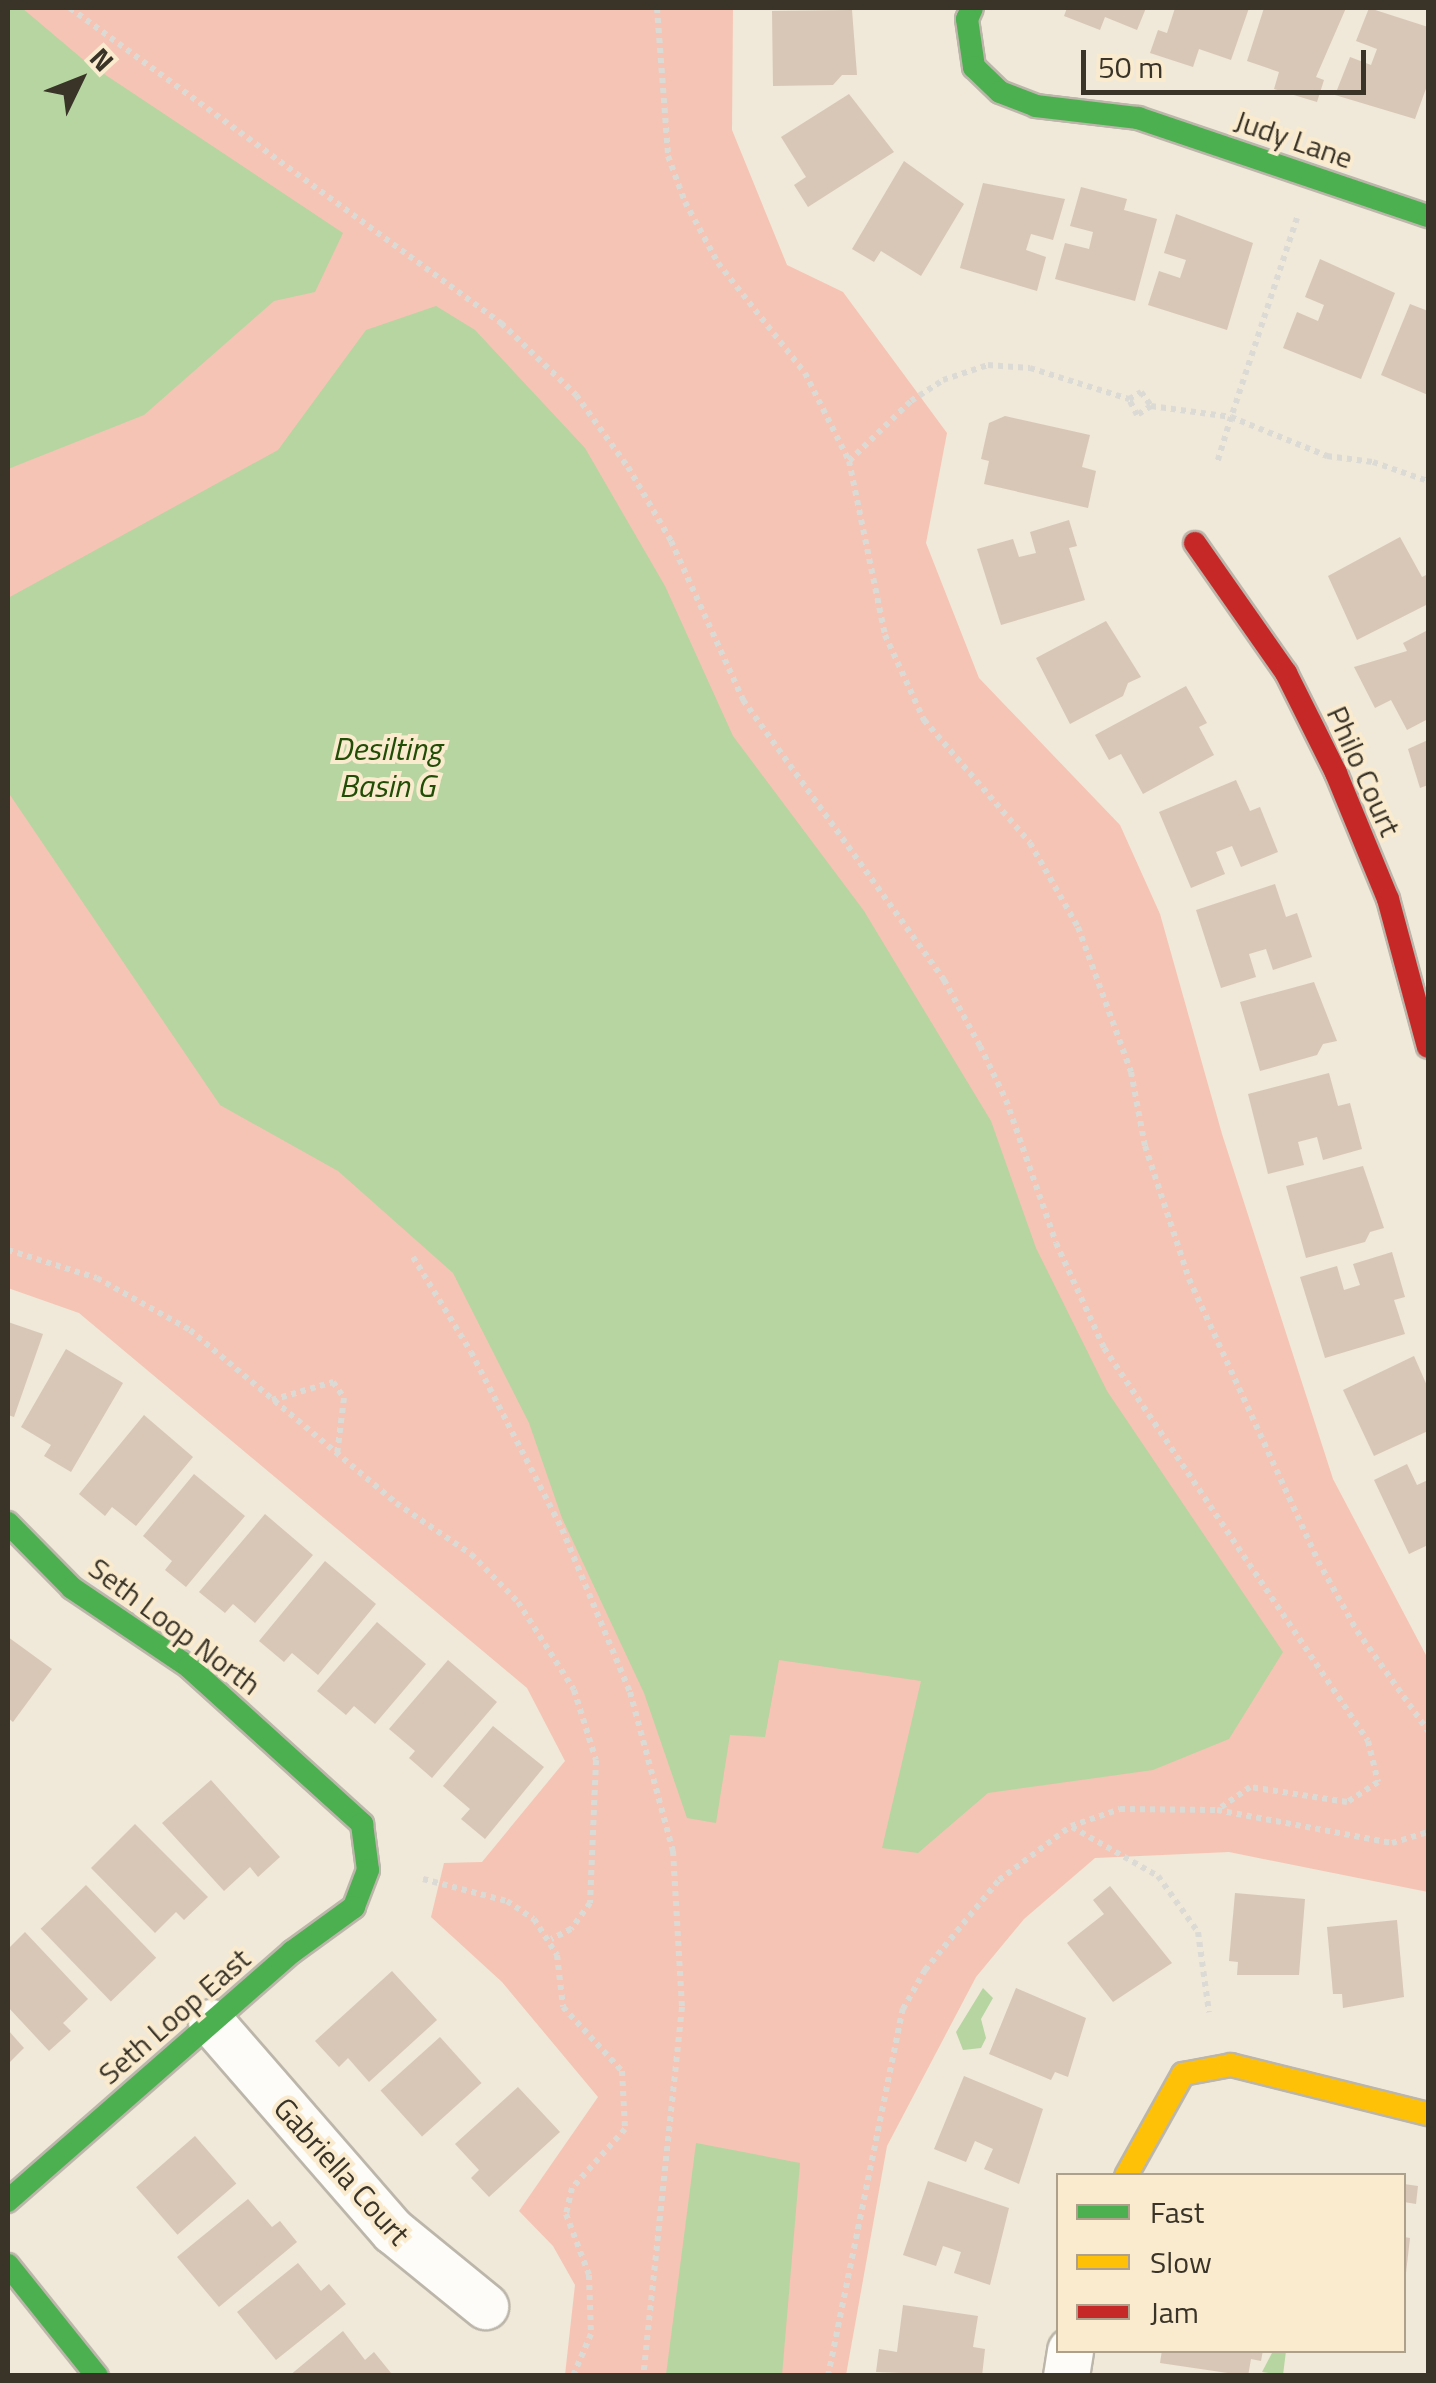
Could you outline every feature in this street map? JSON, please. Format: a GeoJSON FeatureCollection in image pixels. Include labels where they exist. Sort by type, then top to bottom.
{"type":"FeatureCollection","features":[{"type":"Feature","properties":{"kind":"street","name":"Judy Lane"},"geometry":{"type":"LineString","coordinates":[[972,8],[966,18],[974,68],[1000,92],[1036,106],[1138,118],[1428,216]]}},
{"type":"Feature","properties":{"kind":"street","name":"Philo Court"},"geometry":{"type":"LineString","coordinates":[[1195,542],[1286,673],[1336,773],[1388,899],[1428,1048]]}},
{"type":"Feature","properties":{"kind":"street","name":"Seth Loop North"},"geometry":{"type":"LineString","coordinates":[[8,1524],[72,1588],[189,1668],[362,1824],[368,1870]]}},
{"type":"Feature","properties":{"kind":"street","name":"Seth Loop East"},"geometry":{"type":"LineString","coordinates":[[8,2200],[212,2022],[354,1907],[368,1870]]}},
{"type":"Feature","properties":{"kind":"street","name":"Gabriella Court"},"geometry":{"type":"LineString","coordinates":[[212,2022],[393,2231],[485,2306]]}},
{"type":"Feature","properties":{"kind":"street"},"geometry":{"type":"LineString","coordinates":[[1128,2173],[1183,2074],[1231,2065],[1428,2114]]}},
{"type":"Feature","properties":{"kind":"street"},"geometry":{"type":"LineString","coordinates":[[8,2265],[97,2376]]}},
{"type":"Feature","properties":{"kind":"path"},"geometry":{"type":"LineString","coordinates":[[70,8],[501,323],[576,396],[628,467],[671,541],[743,700],[944,980],[980,1046],[1006,1100],[1056,1244],[1104,1348],[1368,1741],[1378,1782],[1347,1802],[1250,1787],[1217,1810]]}},
{"type":"Feature","properties":{"kind":"path"},"geometry":{"type":"LineString","coordinates":[[657,8],[668,156],[685,202],[718,264],[805,374],[850,461],[869,569],[898,673],[960,769],[1030,844],[1078,927],[1130,1072],[1145,1146],[1189,1280],[1318,1561],[1357,1631],[1428,1732]]}},
{"type":"Feature","properties":{"kind":"path"},"geometry":{"type":"LineString","coordinates":[[1217,463],[1298,216]]}},
{"type":"Feature","properties":{"kind":"path"},"geometry":{"type":"LineString","coordinates":[[850,461],[911,400],[943,380],[988,365],[1030,368],[1129,400],[1138,415],[1151,406],[1231,417],[1326,456],[1373,462],[1428,481]]}},
{"type":"Feature","properties":{"kind":"path"},"geometry":{"type":"LineString","coordinates":[[1129,400],[1141,392],[1151,406]]}},
{"type":"Feature","properties":{"kind":"path"},"geometry":{"type":"LineString","coordinates":[[8,1250],[98,1278],[190,1330],[337,1456],[496,1576],[536,1626],[574,1690],[596,1760],[594,1878],[582,1917],[551,1939]]}},
{"type":"Feature","properties":{"kind":"path"},"geometry":{"type":"LineString","coordinates":[[413,1257],[471,1352],[562,1529],[630,1692],[673,1851],[682,2007],[643,2376]]}},
{"type":"Feature","properties":{"kind":"path"},"geometry":{"type":"LineString","coordinates":[[272,1400],[333,1382],[344,1398],[337,1456]]}},
{"type":"Feature","properties":{"kind":"path"},"geometry":{"type":"LineString","coordinates":[[828,2376],[903,2009],[925,1970],[999,1880],[1071,1826],[1120,1809],[1217,1810],[1392,1844],[1428,1832]]}},
{"type":"Feature","properties":{"kind":"path"},"geometry":{"type":"LineString","coordinates":[[1071,1826],[1158,1876],[1198,1932],[1210,2012]]}},
{"type":"Feature","properties":{"kind":"path"},"geometry":{"type":"LineString","coordinates":[[423,1879],[507,1901],[551,1939],[563,2007],[622,2071],[627,2100],[624,2129],[572,2188],[566,2214],[589,2275],[591,2334],[573,2376]]}},
{"type":"Feature","properties":{"kind":"shaded area"},"geometry":{"type":"Polygon","coordinates":[[[8,8],[733,8],[732,130],[787,265],[843,292],[947,433],[926,543],[979,678],[1120,825],[1160,914],[1222,1134],[1333,1479],[1428,1659],[1428,1892],[1229,1852],[1095,1858],[1024,1919],[976,1977],[887,2146],[846,2375],[565,2375],[575,2285],[553,2246],[519,2211],[598,2097],[502,1982],[431,1917],[444,1863],[482,1862],[565,1761],[527,1688],[79,1313],[8,1288],[8,8]]]}},
{"type":"Feature","properties":{"kind":"water"},"geometry":{"type":"Polygon","coordinates":[[[8,8],[22,8],[86,62],[343,233],[315,292],[274,301],[144,415],[8,469],[8,8]]]}},
{"type":"Feature","properties":{"kind":"water","name":"Desilting Basin G"},"geometry":{"type":"Polygon","coordinates":[[[436,306],[475,330],[585,448],[665,586],[733,736],[864,911],[991,1121],[1036,1248],[1107,1391],[1283,1652],[1229,1739],[1153,1770],[988,1793],[918,1853],[882,1848],[921,1681],[779,1660],[765,1737],[730,1735],[716,1823],[687,1818],[644,1693],[562,1518],[529,1423],[453,1273],[338,1171],[220,1105],[8,792],[8,598],[278,450],[366,330],[436,306]]]}},
{"type":"Feature","properties":{"kind":"water"},"geometry":{"type":"Polygon","coordinates":[[[983,1988],[993,1998],[981,2019],[986,2038],[981,2048],[963,2050],[956,2032],[983,1988]]]}},
{"type":"Feature","properties":{"kind":"water"},"geometry":{"type":"Polygon","coordinates":[[[696,2143],[800,2163],[782,2375],[666,2375],[696,2143]]]}},
{"type":"Feature","properties":{"kind":"water"},"geometry":{"type":"Polygon","coordinates":[[[1272,2353],[1286,2353],[1283,2375],[1262,2372],[1272,2353]]]}},
{"type":"Feature","properties":{"kind":"building"},"geometry":{"type":"Polygon","coordinates":[[[1067,8],[1146,8],[1137,30],[1105,17],[1100,30],[1064,16],[1067,8]]]}},
{"type":"Feature","properties":{"kind":"building"},"geometry":{"type":"Polygon","coordinates":[[[1175,8],[1249,8],[1231,60],[1199,49],[1193,67],[1150,53],[1158,30],[1167,33],[1175,8]]]}},
{"type":"Feature","properties":{"kind":"building"},"geometry":{"type":"Polygon","coordinates":[[[1264,8],[1346,8],[1316,77],[1324,80],[1317,102],[1274,89],[1279,72],[1247,61],[1264,8]]]}},
{"type":"Feature","properties":{"kind":"building"},"geometry":{"type":"Polygon","coordinates":[[[1369,8],[1428,27],[1428,83],[1415,119],[1335,95],[1350,57],[1371,65],[1377,49],[1356,41],[1369,8]]]}},
{"type":"Feature","properties":{"kind":"building"},"geometry":{"type":"Polygon","coordinates":[[[852,10],[857,75],[842,75],[833,85],[773,86],[772,11],[852,10]]]}},
{"type":"Feature","properties":{"kind":"building"},"geometry":{"type":"Polygon","coordinates":[[[849,94],[894,152],[808,207],[794,185],[806,177],[781,137],[849,94]]]}},
{"type":"Feature","properties":{"kind":"building"},"geometry":{"type":"Polygon","coordinates":[[[904,161],[964,204],[921,276],[881,251],[874,262],[852,249],[904,161]]]}},
{"type":"Feature","properties":{"kind":"building"},"geometry":{"type":"Polygon","coordinates":[[[983,183],[1065,199],[1053,240],[1031,234],[1026,250],[1046,257],[1037,291],[960,268],[983,183]]]}},
{"type":"Feature","properties":{"kind":"building"},"geometry":{"type":"Polygon","coordinates":[[[1081,187],[1127,199],[1124,210],[1157,219],[1135,301],[1055,279],[1065,243],[1089,249],[1093,232],[1070,226],[1081,187]]]}},
{"type":"Feature","properties":{"kind":"building"},"geometry":{"type":"Polygon","coordinates":[[[1176,214],[1253,243],[1227,330],[1148,305],[1159,271],[1180,278],[1186,260],[1164,253],[1176,214]]]}},
{"type":"Feature","properties":{"kind":"building"},"geometry":{"type":"Polygon","coordinates":[[[1320,259],[1395,293],[1361,379],[1283,348],[1297,312],[1318,321],[1324,305],[1305,297],[1320,259]]]}},
{"type":"Feature","properties":{"kind":"building"},"geometry":{"type":"Polygon","coordinates":[[[1410,304],[1428,311],[1428,395],[1381,375],[1410,304]]]}},
{"type":"Feature","properties":{"kind":"building"},"geometry":{"type":"Polygon","coordinates":[[[1005,416],[1090,435],[1082,467],[1096,471],[1088,508],[984,484],[989,461],[981,459],[989,423],[1005,416]]]}},
{"type":"Feature","properties":{"kind":"building"},"geometry":{"type":"Polygon","coordinates":[[[1069,520],[1077,546],[1069,548],[1085,600],[1001,625],[977,549],[1013,539],[1019,557],[1036,553],[1030,532],[1069,520]]]}},
{"type":"Feature","properties":{"kind":"building"},"geometry":{"type":"Polygon","coordinates":[[[1400,537],[1422,577],[1428,574],[1428,604],[1357,640],[1328,576],[1400,537]]]}},
{"type":"Feature","properties":{"kind":"building"},"geometry":{"type":"Polygon","coordinates":[[[1106,621],[1141,677],[1128,683],[1123,696],[1070,724],[1036,658],[1106,621]]]}},
{"type":"Feature","properties":{"kind":"building"},"geometry":{"type":"Polygon","coordinates":[[[1428,630],[1428,719],[1407,730],[1391,700],[1375,708],[1354,667],[1407,651],[1403,643],[1428,630]]]}},
{"type":"Feature","properties":{"kind":"building"},"geometry":{"type":"Polygon","coordinates":[[[1186,686],[1207,723],[1199,727],[1214,755],[1143,794],[1121,754],[1109,760],[1095,735],[1186,686]]]}},
{"type":"Feature","properties":{"kind":"building"},"geometry":{"type":"Polygon","coordinates":[[[1428,740],[1428,785],[1420,788],[1408,749],[1428,740]]]}},
{"type":"Feature","properties":{"kind":"building"},"geometry":{"type":"Polygon","coordinates":[[[1236,780],[1250,811],[1260,807],[1278,852],[1241,867],[1232,846],[1216,852],[1225,874],[1191,888],[1159,812],[1236,780]]]}},
{"type":"Feature","properties":{"kind":"building"},"geometry":{"type":"Polygon","coordinates":[[[1275,884],[1286,917],[1297,913],[1312,957],[1273,970],[1266,949],[1249,954],[1256,977],[1221,988],[1196,910],[1275,884]]]}},
{"type":"Feature","properties":{"kind":"building"},"geometry":{"type":"Polygon","coordinates":[[[1314,982],[1337,1041],[1323,1044],[1317,1055],[1260,1071],[1240,1002],[1314,982]]]}},
{"type":"Feature","properties":{"kind":"building"},"geometry":{"type":"Polygon","coordinates":[[[1329,1073],[1338,1106],[1350,1103],[1362,1149],[1323,1160],[1317,1137],[1298,1142],[1304,1165],[1268,1174],[1248,1094],[1329,1073]]]}},
{"type":"Feature","properties":{"kind":"building"},"geometry":{"type":"Polygon","coordinates":[[[1363,1166],[1384,1228],[1370,1232],[1365,1242],[1306,1258],[1286,1186],[1363,1166]]]}},
{"type":"Feature","properties":{"kind":"building"},"geometry":{"type":"Polygon","coordinates":[[[1392,1252],[1405,1297],[1394,1300],[1405,1334],[1325,1358],[1300,1277],[1337,1266],[1344,1290],[1360,1285],[1353,1264],[1392,1252]]]}},
{"type":"Feature","properties":{"kind":"building"},"geometry":{"type":"Polygon","coordinates":[[[8,1322],[43,1334],[14,1417],[8,1415],[8,1322]]]}},
{"type":"Feature","properties":{"kind":"building"},"geometry":{"type":"Polygon","coordinates":[[[66,1349],[123,1383],[71,1472],[44,1456],[51,1445],[21,1427],[66,1349]]]}},
{"type":"Feature","properties":{"kind":"building"},"geometry":{"type":"Polygon","coordinates":[[[1414,1356],[1428,1388],[1428,1431],[1374,1456],[1343,1390],[1414,1356]]]}},
{"type":"Feature","properties":{"kind":"building"},"geometry":{"type":"Polygon","coordinates":[[[144,1415],[193,1457],[136,1526],[112,1507],[105,1516],[79,1494],[144,1415]]]}},
{"type":"Feature","properties":{"kind":"building"},"geometry":{"type":"Polygon","coordinates":[[[1407,1464],[1417,1485],[1428,1480],[1428,1545],[1409,1554],[1374,1480],[1407,1464]]]}},
{"type":"Feature","properties":{"kind":"building"},"geometry":{"type":"Polygon","coordinates":[[[194,1474],[245,1516],[186,1587],[165,1570],[172,1561],[143,1536],[194,1474]]]}},
{"type":"Feature","properties":{"kind":"building"},"geometry":{"type":"Polygon","coordinates":[[[265,1514],[313,1555],[255,1623],[233,1604],[225,1613],[199,1592],[265,1514]]]}},
{"type":"Feature","properties":{"kind":"building"},"geometry":{"type":"Polygon","coordinates":[[[325,1561],[376,1604],[318,1675],[292,1653],[284,1662],[259,1641],[325,1561]]]}},
{"type":"Feature","properties":{"kind":"building"},"geometry":{"type":"Polygon","coordinates":[[[377,1622],[426,1664],[375,1724],[354,1706],[346,1715],[317,1691],[377,1622]]]}},
{"type":"Feature","properties":{"kind":"building"},"geometry":{"type":"Polygon","coordinates":[[[8,1637],[52,1669],[13,1722],[8,1718],[8,1637]]]}},
{"type":"Feature","properties":{"kind":"building"},"geometry":{"type":"Polygon","coordinates":[[[448,1660],[497,1702],[432,1778],[409,1758],[415,1751],[389,1729],[448,1660]]]}},
{"type":"Feature","properties":{"kind":"building"},"geometry":{"type":"Polygon","coordinates":[[[493,1726],[544,1767],[485,1839],[461,1819],[470,1809],[443,1786],[493,1726]]]}},
{"type":"Feature","properties":{"kind":"building"},"geometry":{"type":"Polygon","coordinates":[[[211,1780],[280,1857],[258,1877],[250,1867],[224,1891],[162,1823],[211,1780]]]}},
{"type":"Feature","properties":{"kind":"building"},"geometry":{"type":"Polygon","coordinates":[[[135,1824],[208,1897],[184,1920],[176,1912],[155,1933],[91,1868],[135,1824]]]}},
{"type":"Feature","properties":{"kind":"building"},"geometry":{"type":"Polygon","coordinates":[[[86,1885],[156,1958],[111,2001],[41,1929],[86,1885]]]}},
{"type":"Feature","properties":{"kind":"building"},"geometry":{"type":"Polygon","coordinates":[[[1110,1886],[1172,1963],[1113,2002],[1067,1943],[1104,1914],[1093,1900],[1110,1886]]]}},
{"type":"Feature","properties":{"kind":"building"},"geometry":{"type":"Polygon","coordinates":[[[1235,1893],[1305,1899],[1299,1975],[1237,1975],[1238,1962],[1229,1961],[1235,1893]]]}},
{"type":"Feature","properties":{"kind":"building"},"geometry":{"type":"Polygon","coordinates":[[[1397,1920],[1404,1997],[1343,2008],[1342,1994],[1333,1994],[1327,1927],[1397,1920]]]}},
{"type":"Feature","properties":{"kind":"building"},"geometry":{"type":"Polygon","coordinates":[[[25,1932],[88,1999],[63,2023],[71,2031],[49,2051],[8,2007],[8,1949],[25,1932]]]}},
{"type":"Feature","properties":{"kind":"building"},"geometry":{"type":"Polygon","coordinates":[[[392,1971],[437,2020],[369,2082],[348,2058],[339,2067],[315,2041],[392,1971]]]}},
{"type":"Feature","properties":{"kind":"building"},"geometry":{"type":"Polygon","coordinates":[[[1016,1988],[1086,2018],[1068,2077],[1055,2072],[1051,2080],[989,2054],[1016,1988]]]}},
{"type":"Feature","properties":{"kind":"building"},"geometry":{"type":"Polygon","coordinates":[[[8,2030],[24,2048],[8,2064],[8,2030]]]}},
{"type":"Feature","properties":{"kind":"building"},"geometry":{"type":"Polygon","coordinates":[[[440,2037],[481,2083],[422,2137],[381,2091],[440,2037]]]}},
{"type":"Feature","properties":{"kind":"building"},"geometry":{"type":"Polygon","coordinates":[[[964,2076],[1043,2109],[1019,2184],[984,2169],[993,2149],[975,2141],[966,2162],[934,2149],[964,2076]]]}},
{"type":"Feature","properties":{"kind":"building"},"geometry":{"type":"Polygon","coordinates":[[[518,2087],[560,2132],[489,2197],[471,2178],[479,2170],[455,2144],[518,2087]]]}},
{"type":"Feature","properties":{"kind":"building"},"geometry":{"type":"Polygon","coordinates":[[[195,2136],[236,2184],[177,2235],[136,2187],[195,2136]]]}},
{"type":"Feature","properties":{"kind":"building"},"geometry":{"type":"Polygon","coordinates":[[[928,2181],[1009,2208],[990,2285],[954,2273],[961,2252],[943,2246],[936,2266],[903,2255],[928,2181]]]}},
{"type":"Feature","properties":{"kind":"building"},"geometry":{"type":"Polygon","coordinates":[[[1406,2184],[1418,2186],[1416,2204],[1406,2202],[1406,2184]]]}},
{"type":"Feature","properties":{"kind":"building"},"geometry":{"type":"Polygon","coordinates":[[[248,2199],[272,2227],[280,2221],[297,2242],[219,2307],[177,2257],[248,2199]]]}},
{"type":"Feature","properties":{"kind":"building"},"geometry":{"type":"Polygon","coordinates":[[[1406,2237],[1410,2238],[1406,2273],[1406,2237]]]}},
{"type":"Feature","properties":{"kind":"building"},"geometry":{"type":"Polygon","coordinates":[[[298,2263],[321,2291],[329,2284],[346,2304],[276,2360],[237,2312],[298,2263]]]}},
{"type":"Feature","properties":{"kind":"building"},"geometry":{"type":"Polygon","coordinates":[[[903,2305],[978,2316],[973,2347],[985,2349],[982,2376],[876,2372],[879,2349],[897,2352],[903,2305]]]}},
{"type":"Feature","properties":{"kind":"building"},"geometry":{"type":"Polygon","coordinates":[[[343,2331],[365,2360],[374,2352],[391,2373],[289,2376],[343,2331]]]}},
{"type":"Feature","properties":{"kind":"building"},"geometry":{"type":"Polygon","coordinates":[[[1162,2353],[1262,2353],[1261,2361],[1251,2359],[1248,2376],[1160,2363],[1162,2353]]]}},
{"type":"Feature","properties":{"kind":"traffic: fast"},"geometry":{"type":"LineString","coordinates":[[972,8],[967,19],[974,67],[1000,92],[1036,106],[1138,118],[1428,216]]}},
{"type":"Feature","properties":{"kind":"traffic: fast"},"geometry":{"type":"LineString","coordinates":[[8,1523],[72,1588],[189,1667],[362,1824],[368,1870],[354,1907],[292,1952],[8,2201]]}},
{"type":"Feature","properties":{"kind":"traffic: fast"},"geometry":{"type":"LineString","coordinates":[[8,2265],[97,2376]]}},
{"type":"Feature","properties":{"kind":"traffic: slow"},"geometry":{"type":"LineString","coordinates":[[1128,2173],[1183,2074],[1231,2065],[1428,2114]]}},
{"type":"Feature","properties":{"kind":"traffic: jam"},"geometry":{"type":"LineString","coordinates":[[1195,543],[1286,673],[1336,773],[1388,899],[1428,1047]]}}]}
